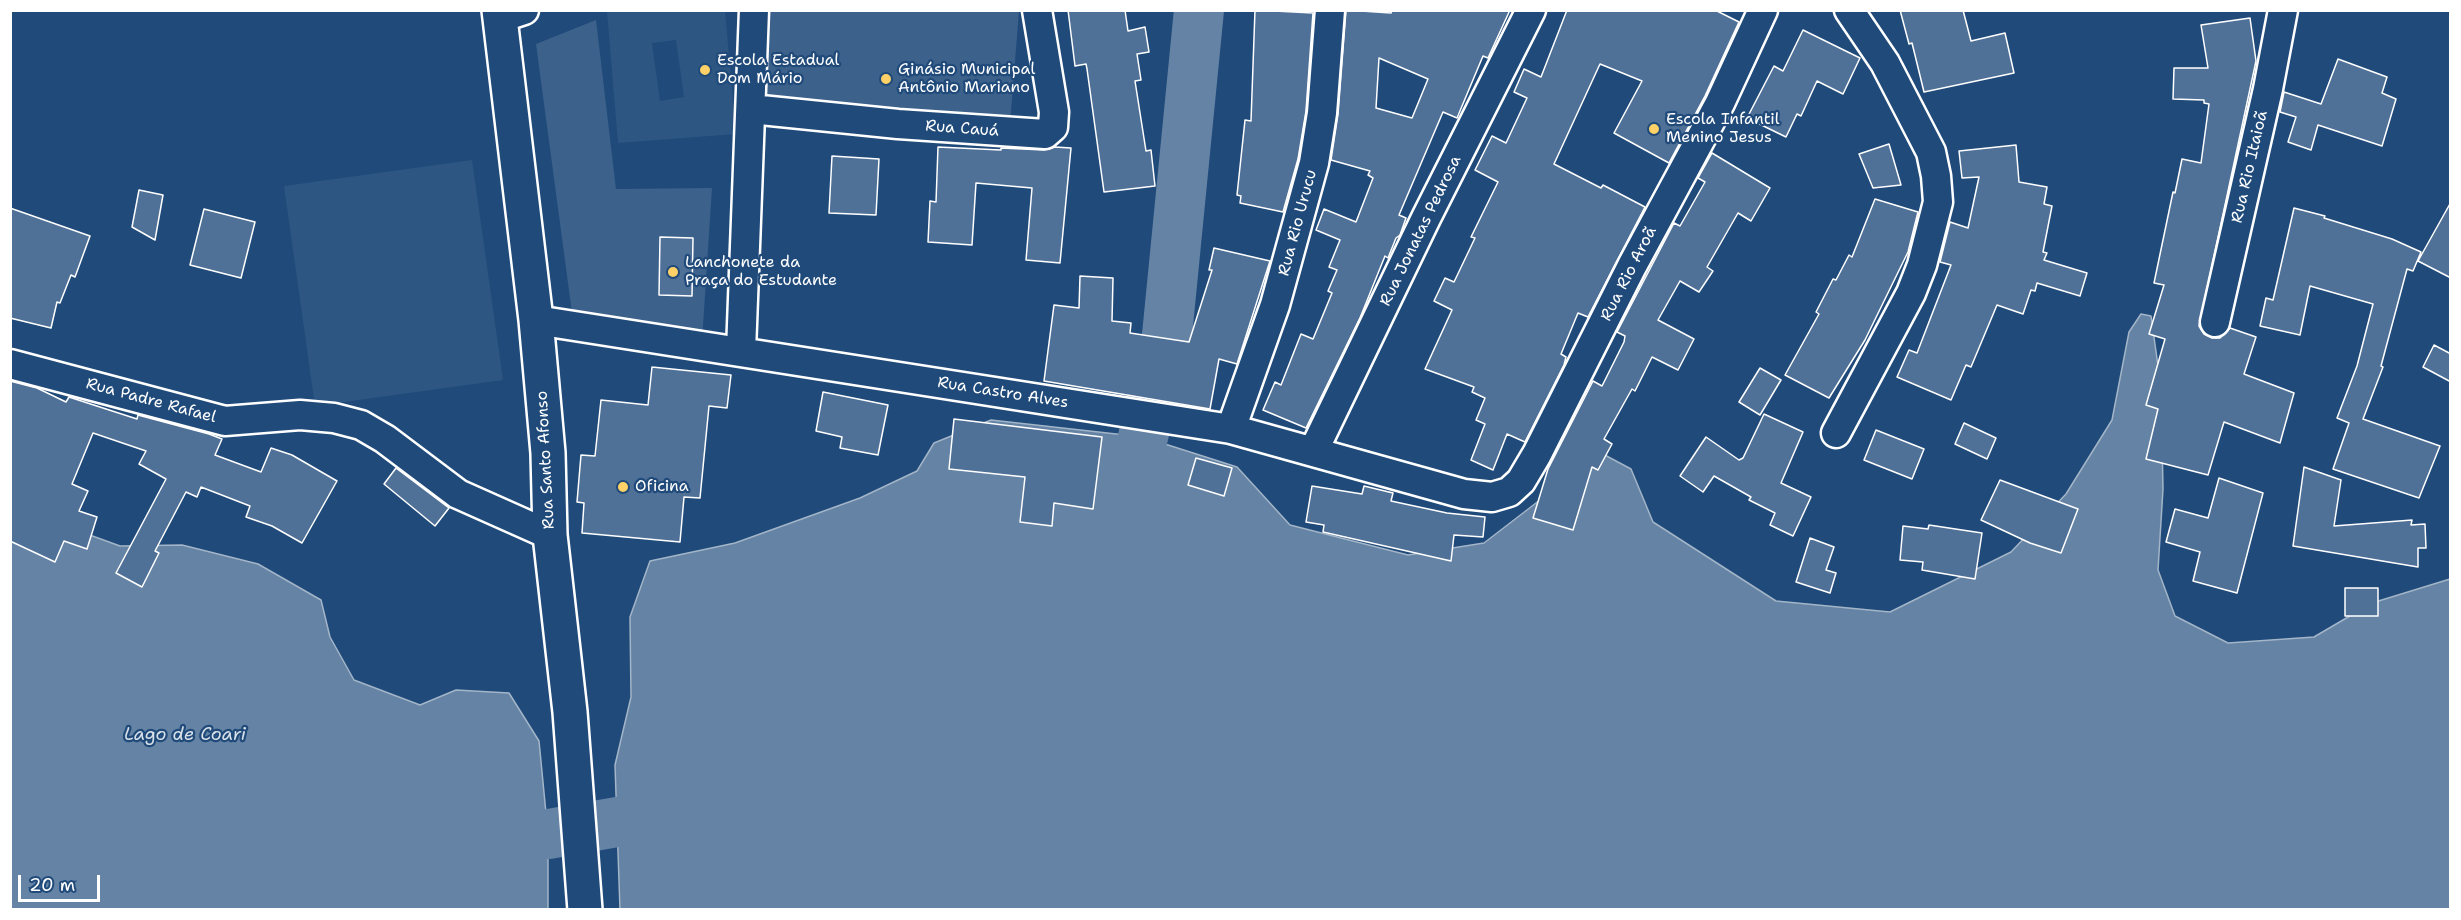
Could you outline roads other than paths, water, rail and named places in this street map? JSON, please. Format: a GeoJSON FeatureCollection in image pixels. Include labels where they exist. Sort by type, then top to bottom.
{"type":"FeatureCollection","features":[{"type":"Feature","properties":{"kind":"main road","name":"Rua Santo Afonso"},"geometry":{"type":"LineString","coordinates":[[508,13],[548,453],[550,535],[570,712],[585,903]]}},
{"type":"Feature","properties":{"kind":"street"},"geometry":{"type":"LineString","coordinates":[[741,351],[754,10]]}},
{"type":"Feature","properties":{"kind":"street","name":"Rua Cauá"},"geometry":{"type":"LineString","coordinates":[[751,109],[898,124],[1045,134],[1053,127],[1054,112],[1037,10]]}},
{"type":"Feature","properties":{"kind":"street","name":"Rua Rio Urucu"},"geometry":{"type":"LineString","coordinates":[[1231,429],[1275,305],[1314,163],[1322,113],[1330,10]]}},
{"type":"Feature","properties":{"kind":"street","name":"Rua Jonatas Pedrosa"},"geometry":{"type":"LineString","coordinates":[[1313,452],[1426,218],[1531,10]]}},
{"type":"Feature","properties":{"kind":"street","name":"Rua Rio Aroã"},"geometry":{"type":"LineString","coordinates":[[1464,494],[1492,497],[1509,492],[1521,481],[1719,103],[1763,10]]}},
{"type":"Feature","properties":{"kind":"street"},"geometry":{"type":"LineString","coordinates":[[1836,433],[1911,293],[1922,265],[1938,202],[1931,152],[1886,63],[1849,10]]}},
{"type":"Feature","properties":{"kind":"street","name":"Rua Rio Itaioã"},"geometry":{"type":"LineString","coordinates":[[2215,322],[2268,89],[2283,10]]}},
{"type":"Feature","properties":{"kind":"street","name":"Rua Castro Alves"},"geometry":{"type":"LineString","coordinates":[[536,321],[741,351],[1231,429],[1464,494]]}},
{"type":"Feature","properties":{"kind":"street","name":"Rua Padre Rafael"},"geometry":{"type":"LineString","coordinates":[[10,364],[225,420],[300,415],[334,418],[362,425],[385,439],[458,494],[550,535]]}},
{"type":"Feature","properties":{"kind":"water"},"geometry":{"type":"Polygon","coordinates":[[[2141,314],[2151,316],[2161,387],[2163,489],[2158,570],[2175,616],[2228,643],[2314,637],[2372,603],[2450,579],[2450,909],[620,910],[615,765],[631,697],[630,617],[650,561],[735,543],[860,498],[917,471],[934,443],[991,420],[1143,437],[1237,467],[1290,525],[1408,555],[1484,543],[1601,453],[1631,469],[1653,522],[1776,601],[1890,612],[2011,552],[2066,494],[2112,420],[2129,332],[2141,314]]]}},
{"type":"Feature","properties":{"kind":"water","name":"Lago de Coari"},"geometry":{"type":"Polygon","coordinates":[[[10,506],[120,546],[182,545],[258,564],[321,600],[330,637],[354,680],[420,705],[456,690],[509,693],[539,741],[548,834],[548,909],[11,909],[10,506]]]}},
{"type":"Feature","properties":{"kind":"waterway"},"geometry":{"type":"LineString","coordinates":[[1143,437],[1167,335],[1199,10]]}},
{"type":"Feature","properties":{"kind":"waterway"},"geometry":{"type":"LineString","coordinates":[[548,834],[685,810]]}},
{"type":"Feature","properties":{"kind":"place","name":"Escola Estadual Dom Mário"},"geometry":{"type":"Point","coordinates":[705,70]}},
{"type":"Feature","properties":{"kind":"place","name":"Ginásio Municipal Antônio Mariano"},"geometry":{"type":"Point","coordinates":[886,79]}},
{"type":"Feature","properties":{"kind":"place","name":"Escola Infantil Menino Jesus"},"geometry":{"type":"Point","coordinates":[1654,129]}},
{"type":"Feature","properties":{"kind":"place","name":"Lanchonete da Praça do Estudante"},"geometry":{"type":"Point","coordinates":[673,272]}},
{"type":"Feature","properties":{"kind":"place","name":"Oficina"},"geometry":{"type":"Point","coordinates":[623,487]}}]}
